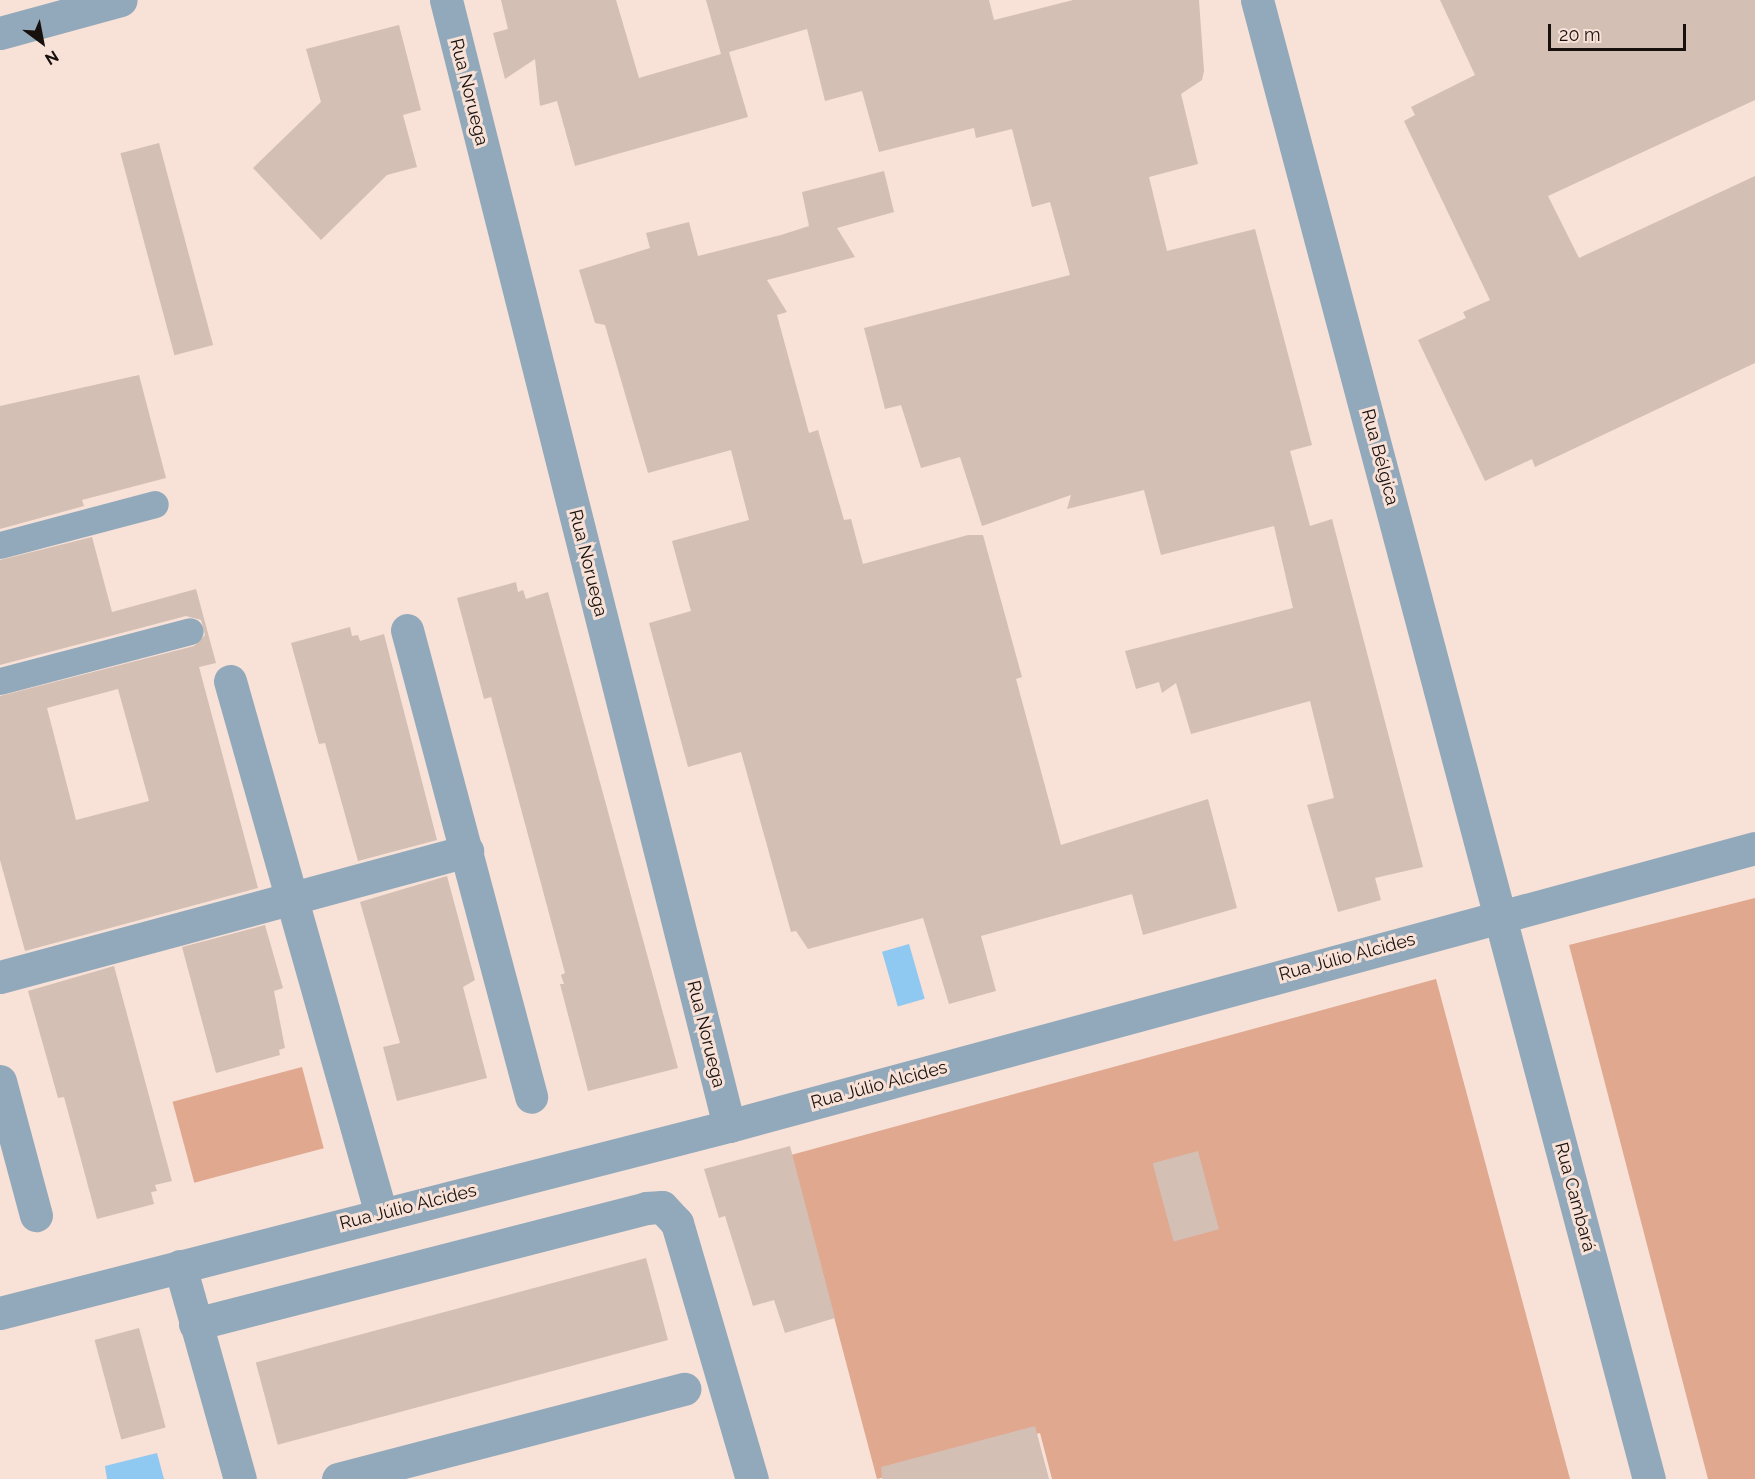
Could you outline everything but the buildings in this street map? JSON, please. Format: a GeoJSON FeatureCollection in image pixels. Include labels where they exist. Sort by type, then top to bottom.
{"type":"FeatureCollection","features":[{"type":"Feature","properties":{"kind":"street"},"geometry":{"type":"LineString","coordinates":[[0,33],[121,0]]}},
{"type":"Feature","properties":{"kind":"street","name":"Rua Noruega"},"geometry":{"type":"LineString","coordinates":[[446,0],[729,1126]]}},
{"type":"Feature","properties":{"kind":"street","name":"Rua Bélgica"},"geometry":{"type":"LineString","coordinates":[[1257,0],[1501,915]]}},
{"type":"Feature","properties":{"kind":"street"},"geometry":{"type":"LineString","coordinates":[[407,630],[531,1096]]}},
{"type":"Feature","properties":{"kind":"street"},"geometry":{"type":"LineString","coordinates":[[230,681],[381,1214]]}},
{"type":"Feature","properties":{"kind":"street","name":"Rua Júlio Alcides"},"geometry":{"type":"LineString","coordinates":[[0,1313],[729,1126],[1755,848]]}},
{"type":"Feature","properties":{"kind":"street"},"geometry":{"type":"LineString","coordinates":[[0,977],[467,851]]}},
{"type":"Feature","properties":{"kind":"street","name":"Rua Cambará"},"geometry":{"type":"LineString","coordinates":[[1501,915],[1649,1479]]}},
{"type":"Feature","properties":{"kind":"street"},"geometry":{"type":"LineString","coordinates":[[0,1081],[36,1215]]}},
{"type":"Feature","properties":{"kind":"street"},"geometry":{"type":"LineString","coordinates":[[195,1324],[646,1208],[662,1207],[677,1223],[752,1479]]}},
{"type":"Feature","properties":{"kind":"street"},"geometry":{"type":"LineString","coordinates":[[180,1266],[240,1479]]}},
{"type":"Feature","properties":{"kind":"street"},"geometry":{"type":"LineString","coordinates":[[338,1479],[684,1389]]}},
{"type":"Feature","properties":{"kind":"lane"},"geometry":{"type":"LineString","coordinates":[[0,545],[155,504]]}},
{"type":"Feature","properties":{"kind":"lane"},"geometry":{"type":"LineString","coordinates":[[0,681],[190,631]]}},
{"type":"Feature","properties":{"kind":"shaded area"},"geometry":{"type":"Polygon","coordinates":[[[1755,898],[1755,1479],[1708,1479],[1569,945],[1755,898]]]}},
{"type":"Feature","properties":{"kind":"shaded area"},"geometry":{"type":"Polygon","coordinates":[[[1436,979],[1570,1479],[1052,1479],[1040,1433],[877,1479],[791,1155],[1436,979]]]}},
{"type":"Feature","properties":{"kind":"shaded area"},"geometry":{"type":"Polygon","coordinates":[[[302,1067],[324,1148],[194,1183],[173,1102],[302,1067]]]}},
{"type":"Feature","properties":{"kind":"water"},"geometry":{"type":"Polygon","coordinates":[[[909,944],[925,999],[898,1007],[882,952],[909,944]]]}},
{"type":"Feature","properties":{"kind":"water"},"geometry":{"type":"Polygon","coordinates":[[[157,1453],[164,1479],[107,1479],[105,1466],[157,1453]]]}}]}
